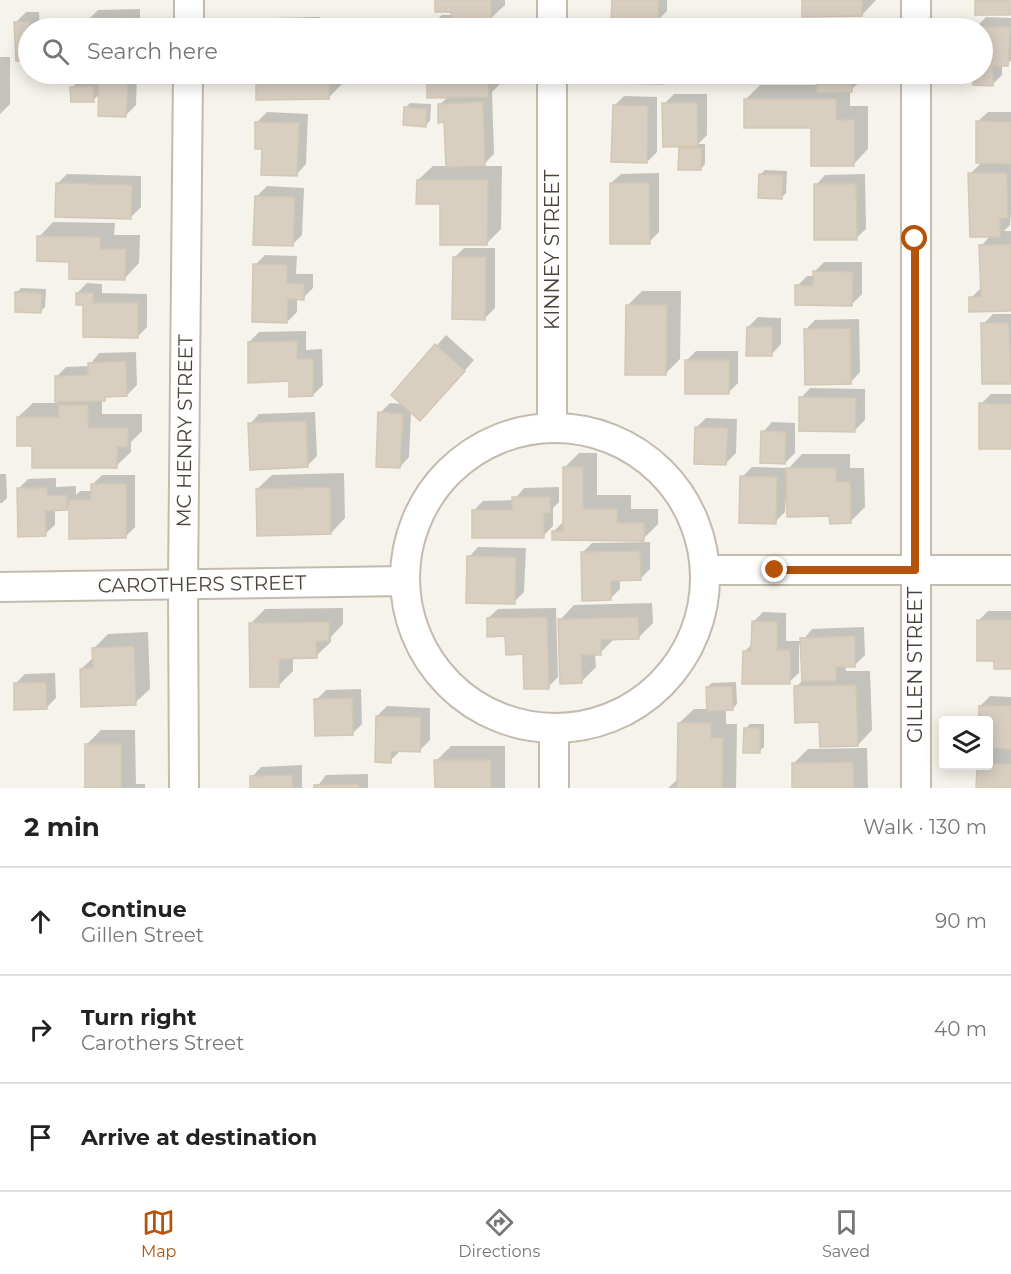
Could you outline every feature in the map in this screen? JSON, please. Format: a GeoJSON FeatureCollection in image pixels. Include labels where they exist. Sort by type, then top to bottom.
{"type":"FeatureCollection","features":[{"type":"Feature","properties":{"kind":"street"},"geometry":{"type":"LineString","coordinates":[[189,0],[189,18]]}},
{"type":"Feature","properties":{"kind":"street"},"geometry":{"type":"LineString","coordinates":[[552,0],[552,18]]}},
{"type":"Feature","properties":{"kind":"street"},"geometry":{"type":"LineString","coordinates":[[916,0],[916,18]]}},
{"type":"Feature","properties":{"kind":"street","name":"MC HENRY STREET"},"geometry":{"type":"LineString","coordinates":[[184,788],[183,584],[188,84]]}},
{"type":"Feature","properties":{"kind":"street","name":"KINNEY STREET"},"geometry":{"type":"LineString","coordinates":[[552,84],[552,427]]}},
{"type":"Feature","properties":{"kind":"street","name":"GILLEN STREET"},"geometry":{"type":"LineString","coordinates":[[916,84],[916,788]]}},
{"type":"Feature","properties":{"kind":"street"},"geometry":{"type":"LineString","coordinates":[[552,427],[598,433],[640,453],[657,468],[673,485],[696,525],[705,570],[704,595],[697,627],[679,663],[664,682],[624,712],[586,725],[554,729],[501,719],[470,702],[449,685],[432,665],[415,633],[408,607],[405,581],[406,557],[415,523],[432,491],[447,473],[464,457],[506,435],[552,427]]}},
{"type":"Feature","properties":{"kind":"street"},"geometry":{"type":"LineString","coordinates":[[705,570],[1011,570]]}},
{"type":"Feature","properties":{"kind":"street","name":"CAROTHERS STREET"},"geometry":{"type":"LineString","coordinates":[[0,587],[405,581]]}},
{"type":"Feature","properties":{"kind":"street"},"geometry":{"type":"LineString","coordinates":[[554,729],[554,788]]}},
{"type":"Feature","properties":{"kind":"building"},"geometry":{"type":"Polygon","coordinates":[[[435,0],[491,0],[491,18],[452,18],[451,12],[435,12],[435,0]]]}},
{"type":"Feature","properties":{"kind":"building"},"geometry":{"type":"Polygon","coordinates":[[[612,0],[658,0],[658,18],[611,18],[612,0]]]}},
{"type":"Feature","properties":{"kind":"building"},"geometry":{"type":"Polygon","coordinates":[[[802,0],[862,0],[862,16],[802,17],[802,0]]]}},
{"type":"Feature","properties":{"kind":"building"},"geometry":{"type":"Polygon","coordinates":[[[975,0],[1010,0],[1010,15],[975,15],[975,0]]]}},
{"type":"Feature","properties":{"kind":"building"},"geometry":{"type":"Polygon","coordinates":[[[14,22],[18,22],[18,61],[16,61],[14,22]]]}},
{"type":"Feature","properties":{"kind":"building"},"geometry":{"type":"Polygon","coordinates":[[[993,27],[1010,27],[1008,66],[993,66],[993,27]]]}},
{"type":"Feature","properties":{"kind":"building"},"geometry":{"type":"Polygon","coordinates":[[[99,84],[128,84],[126,117],[98,116],[99,84]]]}},
{"type":"Feature","properties":{"kind":"building"},"geometry":{"type":"Polygon","coordinates":[[[256,84],[329,84],[329,99],[256,100],[256,84]]]}},
{"type":"Feature","properties":{"kind":"building"},"geometry":{"type":"Polygon","coordinates":[[[427,84],[488,84],[489,97],[427,98],[427,84]]]}},
{"type":"Feature","properties":{"kind":"building"},"geometry":{"type":"Polygon","coordinates":[[[817,84],[852,84],[852,92],[817,93],[817,84]]]}},
{"type":"Feature","properties":{"kind":"building"},"geometry":{"type":"Polygon","coordinates":[[[993,84],[993,86],[973,85],[993,84]]]}},
{"type":"Feature","properties":{"kind":"building"},"geometry":{"type":"Polygon","coordinates":[[[93,86],[94,102],[71,102],[70,87],[93,86]]]}},
{"type":"Feature","properties":{"kind":"building"},"geometry":{"type":"Polygon","coordinates":[[[744,99],[836,99],[836,120],[854,120],[854,166],[811,166],[811,128],[744,128],[744,99]]]}},
{"type":"Feature","properties":{"kind":"building"},"geometry":{"type":"Polygon","coordinates":[[[483,102],[485,166],[446,167],[444,122],[438,123],[438,104],[483,102]]]}},
{"type":"Feature","properties":{"kind":"building"},"geometry":{"type":"Polygon","coordinates":[[[662,103],[697,103],[698,146],[663,147],[662,103]]]}},
{"type":"Feature","properties":{"kind":"building"},"geometry":{"type":"Polygon","coordinates":[[[613,105],[648,106],[647,163],[611,162],[613,105]]]}},
{"type":"Feature","properties":{"kind":"building"},"geometry":{"type":"Polygon","coordinates":[[[404,107],[427,109],[426,127],[403,125],[404,107]]]}},
{"type":"Feature","properties":{"kind":"building"},"geometry":{"type":"Polygon","coordinates":[[[976,121],[1011,122],[1011,164],[976,163],[976,121]]]}},
{"type":"Feature","properties":{"kind":"building"},"geometry":{"type":"Polygon","coordinates":[[[255,122],[299,123],[297,176],[261,175],[262,149],[255,149],[255,122]]]}},
{"type":"Feature","properties":{"kind":"building"},"geometry":{"type":"Polygon","coordinates":[[[679,148],[701,148],[701,170],[678,170],[679,148]]]}},
{"type":"Feature","properties":{"kind":"building"},"geometry":{"type":"Polygon","coordinates":[[[968,173],[1007,173],[1008,218],[1000,218],[1000,237],[970,237],[968,173]]]}},
{"type":"Feature","properties":{"kind":"building"},"geometry":{"type":"Polygon","coordinates":[[[759,174],[783,175],[782,199],[758,198],[759,174]]]}},
{"type":"Feature","properties":{"kind":"building"},"geometry":{"type":"Polygon","coordinates":[[[417,180],[488,180],[487,245],[440,245],[440,204],[416,204],[417,180]]]}},
{"type":"Feature","properties":{"kind":"building"},"geometry":{"type":"Polygon","coordinates":[[[56,183],[132,185],[131,219],[55,217],[56,183]]]}},
{"type":"Feature","properties":{"kind":"building"},"geometry":{"type":"Polygon","coordinates":[[[610,183],[649,183],[650,244],[610,244],[610,183]]]}},
{"type":"Feature","properties":{"kind":"building"},"geometry":{"type":"Polygon","coordinates":[[[814,184],[856,184],[857,240],[814,240],[814,184]]]}},
{"type":"Feature","properties":{"kind":"building"},"geometry":{"type":"Polygon","coordinates":[[[255,196],[295,197],[293,246],[253,245],[255,196]]]}},
{"type":"Feature","properties":{"kind":"building"},"geometry":{"type":"Polygon","coordinates":[[[37,236],[101,237],[100,249],[126,249],[125,280],[69,279],[69,262],[37,261],[37,236]]]}},
{"type":"Feature","properties":{"kind":"building"},"geometry":{"type":"Polygon","coordinates":[[[1011,244],[1011,311],[969,312],[969,297],[981,297],[979,245],[1011,244]]]}},
{"type":"Feature","properties":{"kind":"building"},"geometry":{"type":"Polygon","coordinates":[[[453,257],[486,257],[485,320],[452,319],[453,257]]]}},
{"type":"Feature","properties":{"kind":"building"},"geometry":{"type":"Polygon","coordinates":[[[253,264],[287,265],[287,283],[304,284],[304,300],[288,299],[287,323],[252,322],[253,264]]]}},
{"type":"Feature","properties":{"kind":"building"},"geometry":{"type":"Polygon","coordinates":[[[813,271],[853,272],[852,306],[795,305],[795,285],[813,286],[813,271]]]}},
{"type":"Feature","properties":{"kind":"building"},"geometry":{"type":"Polygon","coordinates":[[[15,292],[42,293],[41,313],[15,312],[15,292]]]}},
{"type":"Feature","properties":{"kind":"building"},"geometry":{"type":"Polygon","coordinates":[[[76,293],[93,293],[93,303],[138,303],[138,338],[83,337],[83,305],[76,305],[76,293]]]}},
{"type":"Feature","properties":{"kind":"building"},"geometry":{"type":"Polygon","coordinates":[[[626,305],[667,305],[666,375],[625,375],[626,305]]]}},
{"type":"Feature","properties":{"kind":"building"},"geometry":{"type":"Polygon","coordinates":[[[981,323],[1009,323],[1011,384],[982,384],[981,323]]]}},
{"type":"Feature","properties":{"kind":"building"},"geometry":{"type":"Polygon","coordinates":[[[747,327],[772,327],[772,356],[746,356],[747,327]]]}},
{"type":"Feature","properties":{"kind":"building"},"geometry":{"type":"Polygon","coordinates":[[[850,328],[851,384],[805,385],[804,329],[850,328]]]}},
{"type":"Feature","properties":{"kind":"building"},"geometry":{"type":"Polygon","coordinates":[[[297,341],[297,359],[313,359],[313,396],[289,397],[289,381],[248,383],[248,342],[297,341]]]}},
{"type":"Feature","properties":{"kind":"building"},"geometry":{"type":"Polygon","coordinates":[[[435,344],[465,371],[420,421],[391,395],[435,344]]]}},
{"type":"Feature","properties":{"kind":"building"},"geometry":{"type":"Polygon","coordinates":[[[685,360],[729,360],[729,394],[685,394],[685,360]]]}},
{"type":"Feature","properties":{"kind":"building"},"geometry":{"type":"Polygon","coordinates":[[[126,361],[127,396],[105,397],[105,401],[55,402],[55,376],[88,375],[88,363],[126,361]]]}},
{"type":"Feature","properties":{"kind":"building"},"geometry":{"type":"Polygon","coordinates":[[[799,397],[856,398],[855,432],[799,431],[799,397]]]}},
{"type":"Feature","properties":{"kind":"building"},"geometry":{"type":"Polygon","coordinates":[[[979,403],[1011,404],[1011,449],[979,449],[979,403]]]}},
{"type":"Feature","properties":{"kind":"building"},"geometry":{"type":"Polygon","coordinates":[[[59,405],[88,405],[88,428],[128,428],[128,447],[117,447],[117,468],[32,468],[32,446],[17,446],[17,417],[59,417],[59,405]]]}},
{"type":"Feature","properties":{"kind":"building"},"geometry":{"type":"Polygon","coordinates":[[[378,412],[403,414],[400,468],[376,467],[378,412]]]}},
{"type":"Feature","properties":{"kind":"building"},"geometry":{"type":"Polygon","coordinates":[[[306,421],[308,467],[250,470],[248,423],[306,421]]]}},
{"type":"Feature","properties":{"kind":"building"},"geometry":{"type":"Polygon","coordinates":[[[695,427],[728,428],[726,465],[694,464],[695,427]]]}},
{"type":"Feature","properties":{"kind":"building"},"geometry":{"type":"Polygon","coordinates":[[[761,431],[786,432],[785,464],[760,463],[761,431]]]}},
{"type":"Feature","properties":{"kind":"building"},"geometry":{"type":"Polygon","coordinates":[[[563,467],[583,467],[583,509],[617,509],[617,523],[644,523],[644,541],[552,540],[552,531],[563,531],[563,467]]]}},
{"type":"Feature","properties":{"kind":"building"},"geometry":{"type":"Polygon","coordinates":[[[786,468],[836,468],[836,482],[850,482],[851,523],[830,524],[829,516],[787,517],[786,468]]]}},
{"type":"Feature","properties":{"kind":"building"},"geometry":{"type":"Polygon","coordinates":[[[740,476],[777,477],[776,524],[739,523],[740,476]]]}},
{"type":"Feature","properties":{"kind":"building"},"geometry":{"type":"Polygon","coordinates":[[[91,484],[126,484],[126,538],[69,539],[69,500],[91,500],[91,484]]]}},
{"type":"Feature","properties":{"kind":"building"},"geometry":{"type":"Polygon","coordinates":[[[330,487],[331,534],[257,536],[256,489],[330,487]]]}},
{"type":"Feature","properties":{"kind":"building"},"geometry":{"type":"Polygon","coordinates":[[[17,488],[47,488],[47,496],[67,495],[67,510],[45,511],[46,536],[18,537],[17,488]]]}},
{"type":"Feature","properties":{"kind":"building"},"geometry":{"type":"Polygon","coordinates":[[[512,497],[550,497],[550,513],[544,513],[544,538],[472,538],[472,510],[512,510],[512,497]]]}},
{"type":"Feature","properties":{"kind":"building"},"geometry":{"type":"Polygon","coordinates":[[[640,551],[641,580],[611,581],[611,600],[582,601],[581,552],[640,551]]]}},
{"type":"Feature","properties":{"kind":"building"},"geometry":{"type":"Polygon","coordinates":[[[467,556],[516,557],[515,604],[466,603],[467,556]]]}},
{"type":"Feature","properties":{"kind":"building"},"geometry":{"type":"Polygon","coordinates":[[[547,617],[549,689],[524,689],[523,654],[506,655],[505,636],[487,637],[487,618],[547,617]]]}},
{"type":"Feature","properties":{"kind":"building"},"geometry":{"type":"Polygon","coordinates":[[[638,617],[639,639],[601,640],[601,655],[581,655],[582,683],[560,684],[558,619],[638,617]]]}},
{"type":"Feature","properties":{"kind":"building"},"geometry":{"type":"Polygon","coordinates":[[[977,620],[1011,620],[1011,669],[994,669],[994,661],[977,661],[977,620]]]}},
{"type":"Feature","properties":{"kind":"building"},"geometry":{"type":"Polygon","coordinates":[[[752,621],[777,622],[777,650],[790,650],[790,684],[742,684],[743,651],[751,651],[752,621]]]}},
{"type":"Feature","properties":{"kind":"building"},"geometry":{"type":"Polygon","coordinates":[[[329,622],[329,641],[316,641],[317,658],[279,659],[279,687],[250,687],[249,623],[329,622]]]}},
{"type":"Feature","properties":{"kind":"building"},"geometry":{"type":"Polygon","coordinates":[[[855,636],[855,667],[836,667],[836,681],[802,681],[800,638],[855,636]]]}},
{"type":"Feature","properties":{"kind":"building"},"geometry":{"type":"Polygon","coordinates":[[[134,646],[136,705],[81,707],[80,669],[93,668],[92,648],[134,646]]]}},
{"type":"Feature","properties":{"kind":"building"},"geometry":{"type":"Polygon","coordinates":[[[46,682],[47,709],[14,710],[14,683],[46,682]]]}},
{"type":"Feature","properties":{"kind":"building"},"geometry":{"type":"Polygon","coordinates":[[[856,685],[858,746],[820,747],[819,722],[795,723],[794,686],[856,685]]]}},
{"type":"Feature","properties":{"kind":"building"},"geometry":{"type":"Polygon","coordinates":[[[732,686],[733,710],[707,711],[706,687],[732,686]]]}},
{"type":"Feature","properties":{"kind":"building"},"geometry":{"type":"Polygon","coordinates":[[[352,698],[353,735],[315,736],[314,699],[352,698]]]}},
{"type":"Feature","properties":{"kind":"building"},"geometry":{"type":"Polygon","coordinates":[[[979,706],[1011,706],[1011,749],[993,748],[993,716],[979,716],[979,706]]]}},
{"type":"Feature","properties":{"kind":"building"},"geometry":{"type":"Polygon","coordinates":[[[376,716],[421,717],[420,752],[391,751],[391,763],[375,762],[376,716]]]}},
{"type":"Feature","properties":{"kind":"building"},"geometry":{"type":"Polygon","coordinates":[[[678,723],[711,723],[711,738],[723,738],[722,788],[677,788],[678,723]]]}},
{"type":"Feature","properties":{"kind":"building"},"geometry":{"type":"Polygon","coordinates":[[[744,728],[760,728],[760,753],[743,753],[744,728]]]}},
{"type":"Feature","properties":{"kind":"building"},"geometry":{"type":"Polygon","coordinates":[[[85,744],[121,744],[121,788],[85,788],[85,744]]]}},
{"type":"Feature","properties":{"kind":"building"},"geometry":{"type":"Polygon","coordinates":[[[434,760],[491,760],[491,788],[435,788],[434,760]]]}},
{"type":"Feature","properties":{"kind":"building"},"geometry":{"type":"Polygon","coordinates":[[[853,762],[854,788],[792,788],[792,763],[853,762]]]}},
{"type":"Feature","properties":{"kind":"building"},"geometry":{"type":"Polygon","coordinates":[[[993,764],[1011,764],[1011,788],[976,788],[977,770],[993,770],[993,764]]]}},
{"type":"Feature","properties":{"kind":"building"},"geometry":{"type":"Polygon","coordinates":[[[292,775],[293,788],[250,788],[250,776],[292,775]]]}},
{"type":"Feature","properties":{"kind":"building"},"geometry":{"type":"Polygon","coordinates":[[[358,784],[359,788],[314,788],[314,785],[358,784]]]}},
{"type":"Feature","properties":{"kind":"route"},"geometry":{"type":"LineString","coordinates":[[775,570],[915,570],[915,239]]}}]}
